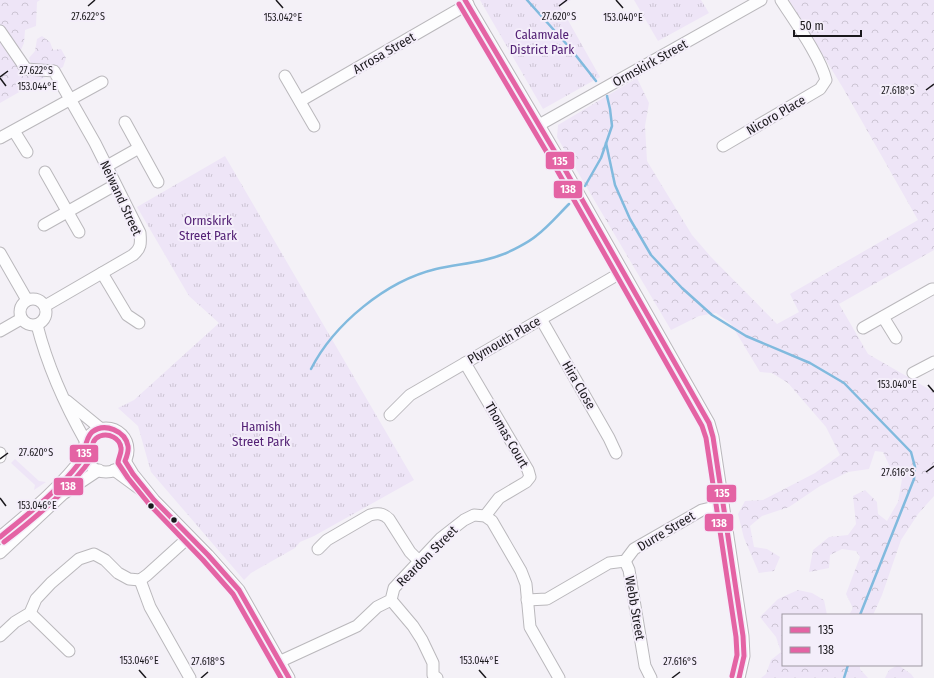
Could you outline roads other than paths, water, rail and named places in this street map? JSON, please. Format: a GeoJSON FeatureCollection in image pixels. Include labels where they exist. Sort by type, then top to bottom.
{"type":"FeatureCollection","features":[{"type":"Feature","properties":{"kind":"street","name":"Ormskirk Street"},"geometry":{"type":"LineString","coordinates":[[539,125],[761,0]]}},
{"type":"Feature","properties":{"kind":"street","name":"Nicoro Place"},"geometry":{"type":"LineString","coordinates":[[723,146],[820,89],[826,80],[824,72],[811,48],[781,0]]}},
{"type":"Feature","properties":{"kind":"street"},"geometry":{"type":"LineString","coordinates":[[466,2],[539,125],[709,423],[714,437],[743,636],[744,656],[739,678]]}},
{"type":"Feature","properties":{"kind":"street","name":"Arrosa Street"},"geometry":{"type":"LineString","coordinates":[[300,101],[466,2]]}},
{"type":"Feature","properties":{"kind":"street","name":"Neiwand Street"},"geometry":{"type":"LineString","coordinates":[[0,31],[26,69],[54,71],[71,99],[107,166],[140,234],[141,244],[139,250],[133,255],[45,306]]}},
{"type":"Feature","properties":{"kind":"street"},"geometry":{"type":"LineString","coordinates":[[285,76],[314,126]]}},
{"type":"Feature","properties":{"kind":"street"},"geometry":{"type":"LineString","coordinates":[[0,138],[102,82]]}},
{"type":"Feature","properties":{"kind":"street"},"geometry":{"type":"LineString","coordinates":[[124,122],[158,182]]}},
{"type":"Feature","properties":{"kind":"street"},"geometry":{"type":"LineString","coordinates":[[14,131],[27,152]]}},
{"type":"Feature","properties":{"kind":"street"},"geometry":{"type":"LineString","coordinates":[[107,166],[139,148]]}},
{"type":"Feature","properties":{"kind":"street"},"geometry":{"type":"LineString","coordinates":[[45,172],[79,232]]}},
{"type":"Feature","properties":{"kind":"street"},"geometry":{"type":"LineString","coordinates":[[44,225],[115,185]]}},
{"type":"Feature","properties":{"kind":"street"},"geometry":{"type":"LineString","coordinates":[[0,253],[27,300]]}},
{"type":"Feature","properties":{"kind":"street","name":"Plymouth Place"},"geometry":{"type":"LineString","coordinates":[[390,415],[410,395],[622,272]]}},
{"type":"Feature","properties":{"kind":"street"},"geometry":{"type":"LineString","coordinates":[[102,273],[127,315],[139,323]]}},
{"type":"Feature","properties":{"kind":"street"},"geometry":{"type":"LineString","coordinates":[[863,328],[934,289]]}},
{"type":"Feature","properties":{"kind":"street"},"geometry":{"type":"LineString","coordinates":[[35,299],[43,303],[45,306],[46,311],[44,320],[37,325],[28,325],[21,319],[21,306],[27,300],[35,299]]}},
{"type":"Feature","properties":{"kind":"street"},"geometry":{"type":"LineString","coordinates":[[883,317],[896,338]]}},
{"type":"Feature","properties":{"kind":"street"},"geometry":{"type":"LineString","coordinates":[[0,331],[21,319]]}},
{"type":"Feature","properties":{"kind":"street","name":"Hira Close"},"geometry":{"type":"LineString","coordinates":[[541,319],[609,438],[616,453]]}},
{"type":"Feature","properties":{"kind":"street"},"geometry":{"type":"LineString","coordinates":[[37,325],[54,377],[72,417],[86,442]]}},
{"type":"Feature","properties":{"kind":"street"},"geometry":{"type":"LineString","coordinates":[[913,373],[934,362]]}},
{"type":"Feature","properties":{"kind":"street","name":"Thomas Court"},"geometry":{"type":"LineString","coordinates":[[465,363],[528,470],[530,477],[526,482],[499,498],[485,516]]}},
{"type":"Feature","properties":{"kind":"street"},"geometry":{"type":"LineString","coordinates":[[64,397],[100,428]]}},
{"type":"Feature","properties":{"kind":"street"},"geometry":{"type":"LineString","coordinates":[[100,428],[115,429],[126,439],[128,454],[125,461],[120,466],[114,470],[106,472],[92,467],[85,454],[86,442],[89,436],[100,428]]}},
{"type":"Feature","properties":{"kind":"street"},"geometry":{"type":"LineString","coordinates":[[0,537],[49,495],[75,468],[85,454]]}},
{"type":"Feature","properties":{"kind":"street"},"geometry":{"type":"LineString","coordinates":[[125,461],[133,474],[154,500],[208,555],[239,590],[290,678]]}},
{"type":"Feature","properties":{"kind":"street"},"geometry":{"type":"LineString","coordinates":[[0,553],[63,494],[99,470]]}},
{"type":"Feature","properties":{"kind":"street"},"geometry":{"type":"LineString","coordinates":[[114,470],[154,500]]}},
{"type":"Feature","properties":{"kind":"street","name":"Durre Street"},"geometry":{"type":"LineString","coordinates":[[528,600],[547,599],[608,563],[625,561],[634,549],[702,510],[723,505]]}},
{"type":"Feature","properties":{"kind":"street"},"geometry":{"type":"LineString","coordinates":[[318,549],[327,540],[370,515],[377,513],[384,514],[389,518],[410,552],[419,561]]}},
{"type":"Feature","properties":{"kind":"street","name":"Reardon Street"},"geometry":{"type":"LineString","coordinates":[[280,661],[357,626],[377,607],[391,600],[394,588],[441,538],[464,520],[474,515],[485,516]]}},
{"type":"Feature","properties":{"kind":"street"},"geometry":{"type":"LineString","coordinates":[[485,516],[492,521],[521,571],[526,584],[530,627],[559,678]]}},
{"type":"Feature","properties":{"kind":"street"},"geometry":{"type":"LineString","coordinates":[[0,636],[15,622],[30,613],[36,599],[51,583],[79,559],[94,554],[106,560],[118,573],[129,579],[140,580],[147,576],[189,537]]}},
{"type":"Feature","properties":{"kind":"street","name":"Webb Street"},"geometry":{"type":"LineString","coordinates":[[625,561],[629,570],[645,666],[651,678]]}},
{"type":"Feature","properties":{"kind":"street"},"geometry":{"type":"LineString","coordinates":[[140,580],[150,607],[190,678]]}},
{"type":"Feature","properties":{"kind":"street"},"geometry":{"type":"LineString","coordinates":[[391,600],[413,626],[422,640],[433,663],[433,677]]}},
{"type":"Feature","properties":{"kind":"street"},"geometry":{"type":"LineString","coordinates":[[30,613],[69,651]]}},
{"type":"Feature","properties":{"kind":"waterway"},"geometry":{"type":"LineString","coordinates":[[527,0],[570,48],[596,81]]}},
{"type":"Feature","properties":{"kind":"waterway"},"geometry":{"type":"LineString","coordinates":[[585,186],[601,158],[612,126],[607,96]]}},
{"type":"Feature","properties":{"kind":"waterway"},"geometry":{"type":"LineString","coordinates":[[606,143],[615,185],[630,219],[651,255],[682,288],[712,315],[746,336],[810,363],[844,383],[911,452],[915,467],[914,479],[860,614]]}},
{"type":"Feature","properties":{"kind":"waterway"},"geometry":{"type":"LineString","coordinates":[[311,369],[333,336],[347,321],[381,294],[399,283],[417,275],[436,269],[485,260],[509,252],[529,241],[549,225],[569,204]]}},
{"type":"Feature","properties":{"kind":"waterway"},"geometry":{"type":"LineString","coordinates":[[844,678],[848,666]]}},
{"type":"Feature","properties":{"kind":"park label","name":"Calamvale District Park"},"geometry":{"type":"Point","coordinates":[542,42]}},
{"type":"Feature","properties":{"kind":"park label","name":"Ormskirk Street Park"},"geometry":{"type":"Point","coordinates":[208,228]}},
{"type":"Feature","properties":{"kind":"park label","name":"Hamish Street Park"},"geometry":{"type":"Point","coordinates":[261,434]}}]}
